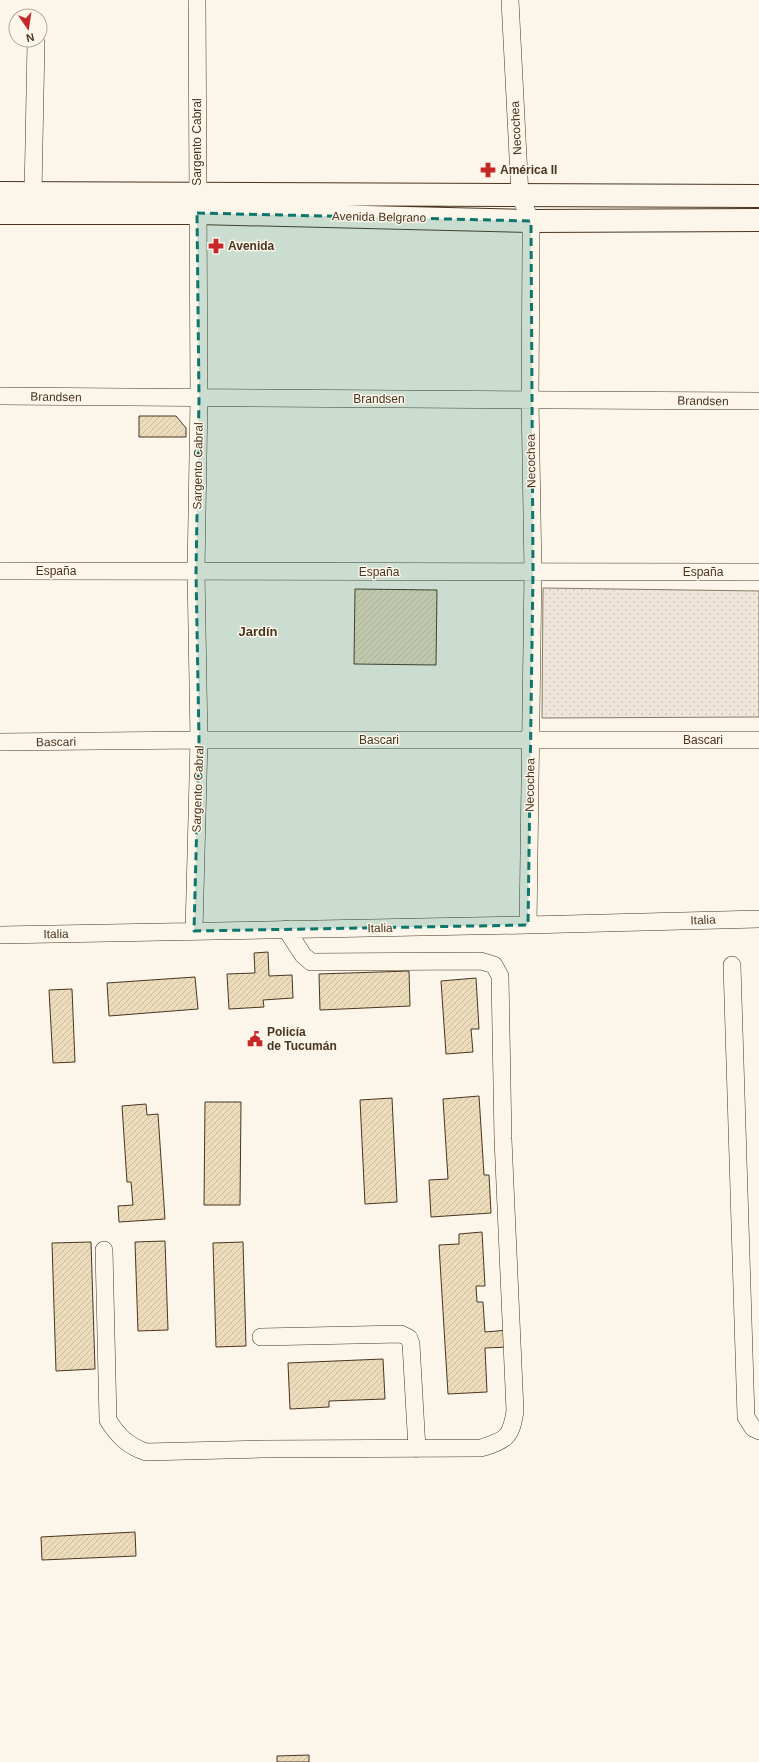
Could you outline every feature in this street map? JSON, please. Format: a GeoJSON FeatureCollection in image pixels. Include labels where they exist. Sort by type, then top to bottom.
{"type":"FeatureCollection","features":[{"type":"Feature","properties":{"kind":"main road","name":"Avenida Belgrano"},"geometry":{"type":"LineString","coordinates":[[0,193],[33,193],[531,220],[759,220]]}},
{"type":"Feature","properties":{"kind":"main road","name":"Avenida Belgrano"},"geometry":{"type":"LineString","coordinates":[[0,213],[197,203],[520,196],[759,196]]}},
{"type":"Feature","properties":{"kind":"street","name":"Sargento Cabral"},"geometry":{"type":"LineString","coordinates":[[194,931],[200,740],[196,572],[199,399],[196,0]]}},
{"type":"Feature","properties":{"kind":"street","name":"Necochea"},"geometry":{"type":"LineString","coordinates":[[510,0],[520,196],[531,220],[530,399],[533,572],[528,925]]}},
{"type":"Feature","properties":{"kind":"street"},"geometry":{"type":"LineString","coordinates":[[33,193],[36,48]]}},
{"type":"Feature","properties":{"kind":"street","name":"Brandsen"},"geometry":{"type":"LineString","coordinates":[[0,396],[199,399],[759,401]]}},
{"type":"Feature","properties":{"kind":"street","name":"España"},"geometry":{"type":"LineString","coordinates":[[0,571],[759,572]]}},
{"type":"Feature","properties":{"kind":"street","name":"Bascari"},"geometry":{"type":"LineString","coordinates":[[0,742],[200,740],[759,740]]}},
{"type":"Feature","properties":{"kind":"street","name":"Italia"},"geometry":{"type":"LineString","coordinates":[[0,935],[759,919]]}},
{"type":"Feature","properties":{"kind":"street"},"geometry":{"type":"LineString","coordinates":[[104,1250],[108,1420],[116,1432],[135,1448],[146,1452],[263,1449],[481,1448],[497,1443],[508,1436],[513,1424],[515,1411],[502,1139],[500,976],[494,965],[481,961],[311,962],[303,955],[286,929]]}},
{"type":"Feature","properties":{"kind":"street"},"geometry":{"type":"LineString","coordinates":[[732,965],[746,1416],[753,1428],[759,1431]]}},
{"type":"Feature","properties":{"kind":"street"},"geometry":{"type":"LineString","coordinates":[[261,1337],[401,1334],[409,1338],[411,1344],[417,1449]]}},
{"type":"Feature","properties":{"kind":"highlighted area"},"geometry":{"type":"Polygon","coordinates":[[[197,213],[531,221],[533,572],[528,925],[194,931],[199,740],[196,572],[199,399],[197,213]]]}},
{"type":"Feature","properties":{"kind":"shaded area"},"geometry":{"type":"Polygon","coordinates":[[[543,588],[759,591],[759,717],[542,718],[543,588]]]}},
{"type":"Feature","properties":{"kind":"building"},"geometry":{"type":"Polygon","coordinates":[[[139,416],[176,416],[186,428],[186,437],[139,437],[139,416]]]}},
{"type":"Feature","properties":{"kind":"building"},"geometry":{"type":"Polygon","coordinates":[[[355,589],[437,590],[436,665],[354,664],[355,589]]]}},
{"type":"Feature","properties":{"kind":"building"},"geometry":{"type":"Polygon","coordinates":[[[268,952],[269,976],[292,975],[293,998],[263,1000],[264,1007],[229,1009],[227,974],[255,973],[254,953],[268,952]]]}},
{"type":"Feature","properties":{"kind":"building"},"geometry":{"type":"Polygon","coordinates":[[[409,971],[410,1006],[320,1010],[319,974],[409,971]]]}},
{"type":"Feature","properties":{"kind":"building"},"geometry":{"type":"Polygon","coordinates":[[[195,977],[198,1009],[109,1016],[107,983],[195,977]]]}},
{"type":"Feature","properties":{"kind":"building"},"geometry":{"type":"Polygon","coordinates":[[[476,978],[479,1029],[471,1029],[473,1052],[446,1054],[441,981],[476,978]]]}},
{"type":"Feature","properties":{"kind":"building"},"geometry":{"type":"Polygon","coordinates":[[[72,989],[75,1062],[53,1063],[49,990],[72,989]]]}},
{"type":"Feature","properties":{"kind":"building"},"geometry":{"type":"Polygon","coordinates":[[[479,1096],[484,1175],[489,1175],[491,1213],[431,1217],[429,1180],[448,1179],[443,1099],[479,1096]]]}},
{"type":"Feature","properties":{"kind":"building"},"geometry":{"type":"Polygon","coordinates":[[[392,1098],[397,1202],[365,1204],[360,1100],[392,1098]]]}},
{"type":"Feature","properties":{"kind":"building"},"geometry":{"type":"Polygon","coordinates":[[[205,1102],[241,1102],[240,1205],[204,1205],[205,1102]]]}},
{"type":"Feature","properties":{"kind":"building"},"geometry":{"type":"Polygon","coordinates":[[[146,1104],[147,1115],[158,1114],[165,1219],[119,1222],[118,1206],[133,1205],[131,1182],[127,1182],[122,1106],[146,1104]]]}},
{"type":"Feature","properties":{"kind":"building"},"geometry":{"type":"Polygon","coordinates":[[[482,1232],[485,1286],[476,1286],[477,1302],[483,1302],[485,1332],[509,1330],[510,1347],[485,1348],[487,1392],[448,1394],[439,1245],[459,1244],[459,1234],[482,1232]]]}},
{"type":"Feature","properties":{"kind":"building"},"geometry":{"type":"Polygon","coordinates":[[[165,1241],[168,1330],[138,1331],[135,1242],[165,1241]]]}},
{"type":"Feature","properties":{"kind":"building"},"geometry":{"type":"Polygon","coordinates":[[[91,1242],[95,1369],[56,1371],[52,1243],[91,1242]]]}},
{"type":"Feature","properties":{"kind":"building"},"geometry":{"type":"Polygon","coordinates":[[[243,1242],[246,1346],[216,1347],[213,1243],[243,1242]]]}},
{"type":"Feature","properties":{"kind":"building"},"geometry":{"type":"Polygon","coordinates":[[[383,1359],[385,1399],[329,1401],[329,1407],[290,1409],[288,1363],[383,1359]]]}},
{"type":"Feature","properties":{"kind":"building"},"geometry":{"type":"Polygon","coordinates":[[[135,1532],[136,1556],[42,1560],[41,1537],[135,1532]]]}},
{"type":"Feature","properties":{"kind":"building"},"geometry":{"type":"Polygon","coordinates":[[[309,1755],[309,1762],[277,1762],[277,1756],[309,1755]]]}},
{"type":"Feature","properties":{"kind":"place","name":"América II"},"geometry":{"type":"Point","coordinates":[488,170]}},
{"type":"Feature","properties":{"kind":"place","name":"Avenida"},"geometry":{"type":"Point","coordinates":[216,246]}},
{"type":"Feature","properties":{"kind":"place","name":"Policía de Tucumán"},"geometry":{"type":"Point","coordinates":[255,1039]}},
{"type":"Feature","properties":{"kind":"district","name":"Jardín"},"geometry":{"type":"Point","coordinates":[258,631]}}]}
